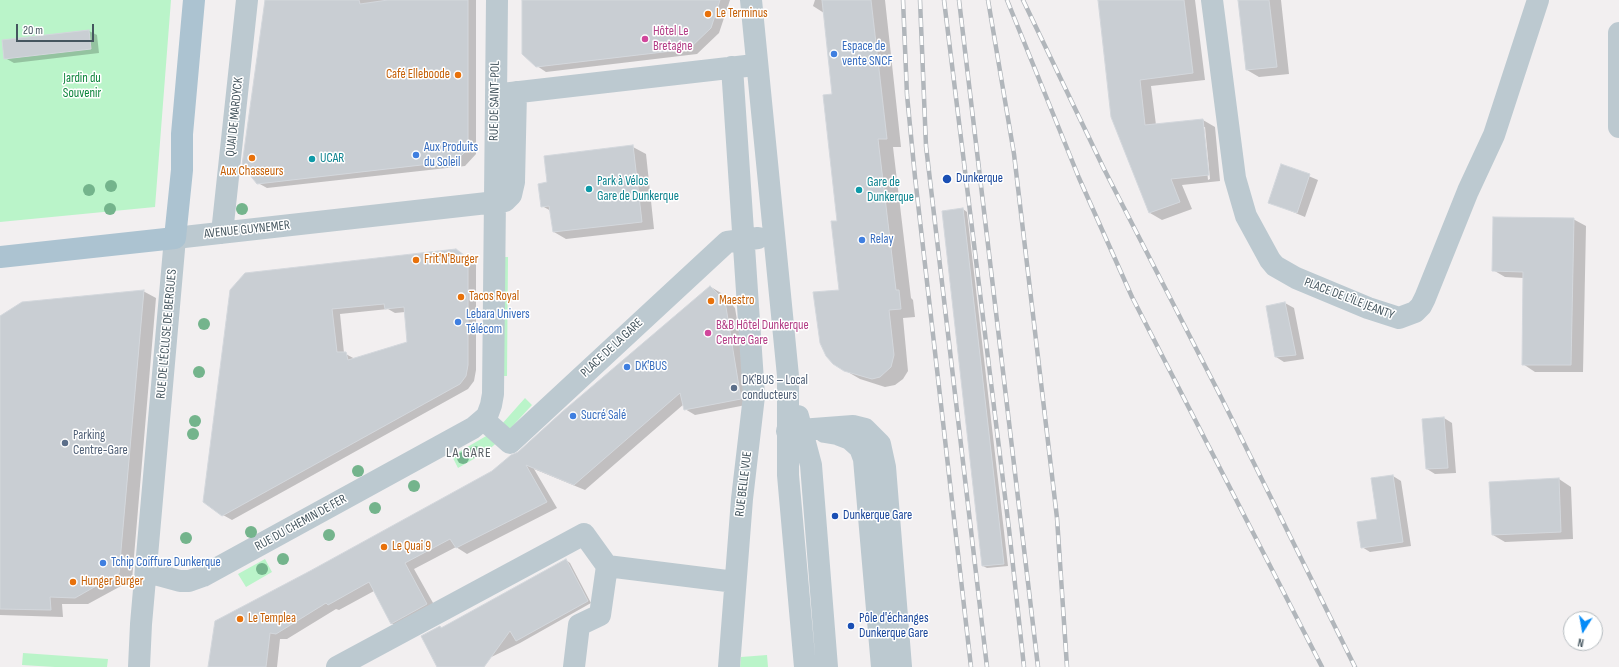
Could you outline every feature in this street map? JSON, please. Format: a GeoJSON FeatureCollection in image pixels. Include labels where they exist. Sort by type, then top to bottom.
{"type":"FeatureCollection","features":[{"type":"Feature","properties":{"kind":"main road","name":"RUE DE L'ÉCLUSE DE BERGUES"},"geometry":{"type":"LineString","coordinates":[[175,238],[182,170],[182,134],[194,0]]}},
{"type":"Feature","properties":{"kind":"main road","name":"AVENUE GUYNEMER"},"geometry":{"type":"LineString","coordinates":[[2,258],[175,238]]}},
{"type":"Feature","properties":{"kind":"street","name":"QUAI DE MARDYCK"},"geometry":{"type":"LineString","coordinates":[[222,233],[247,0]]}},
{"type":"Feature","properties":{"kind":"street","name":"RUE DE SAINT-POL"},"geometry":{"type":"LineString","coordinates":[[494,203],[506,93],[497,0]]}},
{"type":"Feature","properties":{"kind":"street"},"geometry":{"type":"LineString","coordinates":[[751,0],[780,303],[795,430],[788,475],[804,667]]}},
{"type":"Feature","properties":{"kind":"street","name":"PLACE DE L'ÎLE JEANTY"},"geometry":{"type":"LineString","coordinates":[[1212,0],[1236,184],[1246,216],[1270,260],[1275,266],[1296,278],[1368,308],[1399,318],[1415,312],[1421,306],[1425,298],[1468,191],[1496,130],[1538,0]]}},
{"type":"Feature","properties":{"kind":"street"},"geometry":{"type":"LineString","coordinates":[[1619,34],[1619,128]]}},
{"type":"Feature","properties":{"kind":"street"},"geometry":{"type":"LineString","coordinates":[[506,93],[757,64]]}},
{"type":"Feature","properties":{"kind":"street"},"geometry":{"type":"LineString","coordinates":[[732,67],[751,239]]}},
{"type":"Feature","properties":{"kind":"street","name":"AVENUE GUYNEMER"},"geometry":{"type":"LineString","coordinates":[[175,238],[494,203]]}},
{"type":"Feature","properties":{"kind":"street"},"geometry":{"type":"LineString","coordinates":[[484,420],[490,410],[493,394],[494,203]]}},
{"type":"Feature","properties":{"kind":"street","name":"RUE DE L'ÉCLUSE DE BERGUES"},"geometry":{"type":"LineString","coordinates":[[139,667],[175,238]]}},
{"type":"Feature","properties":{"kind":"street","name":"RUE BELLE VUE"},"geometry":{"type":"LineString","coordinates":[[729,667],[742,499],[754,396],[748,300],[751,239]]}},
{"type":"Feature","properties":{"kind":"street","name":"PLACE DE LA GARE"},"geometry":{"type":"LineString","coordinates":[[484,420],[510,443],[727,242],[751,239]]}},
{"type":"Feature","properties":{"kind":"street","name":"RUE DU CHEMIN DE FER"},"geometry":{"type":"LineString","coordinates":[[146,572],[180,581],[189,581],[203,576],[473,428],[484,420]]}},
{"type":"Feature","properties":{"kind":"street"},"geometry":{"type":"LineString","coordinates":[[795,430],[846,425],[859,427],[871,434],[880,444],[884,456],[901,667]]}},
{"type":"Feature","properties":{"kind":"street"},"geometry":{"type":"LineString","coordinates":[[795,430],[811,465],[827,667]]}},
{"type":"Feature","properties":{"kind":"street"},"geometry":{"type":"LineString","coordinates":[[795,430],[844,436],[855,443],[863,453],[882,667]]}},
{"type":"Feature","properties":{"kind":"street"},"geometry":{"type":"LineString","coordinates":[[337,667],[584,534],[607,566],[600,615],[579,626],[574,667]]}},
{"type":"Feature","properties":{"kind":"street"},"geometry":{"type":"LineString","coordinates":[[607,566],[735,582]]}},
{"type":"Feature","properties":{"kind":"green space","name":"Jardin du Souvenir"},"geometry":{"type":"Polygon","coordinates":[[[0,0],[171,0],[155,207],[0,222],[0,0]]]}},
{"type":"Feature","properties":{"kind":"green space"},"geometry":{"type":"Polygon","coordinates":[[[500,257],[508,257],[507,376],[499,376],[500,257]]]}},
{"type":"Feature","properties":{"kind":"green space"},"geometry":{"type":"Polygon","coordinates":[[[525,398],[532,405],[508,431],[501,425],[525,398]]]}},
{"type":"Feature","properties":{"kind":"green space"},"geometry":{"type":"Polygon","coordinates":[[[493,432],[501,439],[486,452],[458,468],[452,456],[493,432]]]}},
{"type":"Feature","properties":{"kind":"green space"},"geometry":{"type":"Polygon","coordinates":[[[265,559],[272,572],[246,587],[238,574],[265,559]]]}},
{"type":"Feature","properties":{"kind":"green space"},"geometry":{"type":"Polygon","coordinates":[[[23,653],[108,659],[107,667],[55,667],[22,665],[23,653]]]}},
{"type":"Feature","properties":{"kind":"green space"},"geometry":{"type":"Polygon","coordinates":[[[767,655],[768,667],[740,667],[741,657],[767,655]]]}},
{"type":"Feature","properties":{"kind":"building"},"geometry":{"type":"Polygon","coordinates":[[[265,0],[359,0],[360,4],[388,0],[468,0],[468,149],[456,161],[257,184],[242,165],[265,0]]]}},
{"type":"Feature","properties":{"kind":"building"},"geometry":{"type":"Polygon","coordinates":[[[522,0],[720,0],[711,28],[689,49],[536,67],[522,54],[522,0]]]}},
{"type":"Feature","properties":{"kind":"building","name":"Gare de Dunkerque"},"geometry":{"type":"Polygon","coordinates":[[[822,0],[871,0],[887,139],[878,139],[896,290],[899,290],[901,309],[889,310],[894,355],[891,367],[880,377],[872,379],[844,371],[833,364],[826,356],[820,343],[813,292],[839,290],[831,221],[837,221],[823,95],[832,94],[822,0]]]}},
{"type":"Feature","properties":{"kind":"building"},"geometry":{"type":"Polygon","coordinates":[[[1098,0],[1184,0],[1193,73],[1140,80],[1145,125],[1203,119],[1209,175],[1171,179],[1180,202],[1149,213],[1111,117],[1098,0]]]}},
{"type":"Feature","properties":{"kind":"building"},"geometry":{"type":"Polygon","coordinates":[[[1238,0],[1269,0],[1277,67],[1246,70],[1238,0]]]}},
{"type":"Feature","properties":{"kind":"building"},"geometry":{"type":"Polygon","coordinates":[[[89,30],[91,49],[4,59],[2,40],[89,30]]]}},
{"type":"Feature","properties":{"kind":"building","name":"Park à Vélos Gare de Dunkerque"},"geometry":{"type":"Polygon","coordinates":[[[633,145],[642,222],[553,232],[549,206],[541,207],[538,184],[547,182],[544,156],[633,145]]]}},
{"type":"Feature","properties":{"kind":"building"},"geometry":{"type":"Polygon","coordinates":[[[1281,164],[1310,174],[1297,213],[1268,203],[1281,164]]]}},
{"type":"Feature","properties":{"kind":"building"},"geometry":{"type":"Polygon","coordinates":[[[963,208],[1004,564],[982,566],[942,211],[963,208]]]}},
{"type":"Feature","properties":{"kind":"building"},"geometry":{"type":"Polygon","coordinates":[[[1493,217],[1574,218],[1571,365],[1522,365],[1523,272],[1492,271],[1493,217]]]}},
{"type":"Feature","properties":{"kind":"building"},"geometry":{"type":"Polygon","coordinates":[[[456,249],[468,258],[468,365],[466,376],[460,384],[222,516],[203,502],[230,290],[245,273],[456,249]],[[384,304],[332,309],[337,352],[346,352],[348,360],[407,342],[404,307],[385,309],[384,304]]]}},
{"type":"Feature","properties":{"kind":"building"},"geometry":{"type":"Polygon","coordinates":[[[710,286],[725,301],[741,399],[684,410],[680,393],[574,485],[526,465],[547,502],[456,548],[450,539],[405,563],[427,604],[391,624],[369,582],[328,605],[326,603],[276,634],[270,633],[266,667],[208,667],[215,621],[310,571],[492,471],[511,455],[518,452],[562,412],[710,286]]]}},
{"type":"Feature","properties":{"kind":"building","name":"Parking Centre-Gare"},"geometry":{"type":"Polygon","coordinates":[[[144,290],[119,573],[75,598],[50,597],[51,610],[0,609],[0,316],[22,302],[144,290]]]}},
{"type":"Feature","properties":{"kind":"building"},"geometry":{"type":"Polygon","coordinates":[[[1285,302],[1296,355],[1275,357],[1266,306],[1285,302]]]}},
{"type":"Feature","properties":{"kind":"building"},"geometry":{"type":"Polygon","coordinates":[[[1444,417],[1448,468],[1426,469],[1422,419],[1444,417]]]}},
{"type":"Feature","properties":{"kind":"building"},"geometry":{"type":"Polygon","coordinates":[[[1393,475],[1403,542],[1361,548],[1357,522],[1377,519],[1371,478],[1393,475]]]}},
{"type":"Feature","properties":{"kind":"building"},"geometry":{"type":"Polygon","coordinates":[[[1559,478],[1561,532],[1492,535],[1489,482],[1559,478]]]}},
{"type":"Feature","properties":{"kind":"building"},"geometry":{"type":"Polygon","coordinates":[[[566,559],[588,601],[516,641],[510,631],[484,667],[437,667],[421,636],[440,626],[441,628],[566,559]]]}},
{"type":"Feature","properties":{"kind":"railway"},"geometry":{"type":"LineString","coordinates":[[903,0],[907,95],[915,177],[971,667]]}},
{"type":"Feature","properties":{"kind":"railway"},"geometry":{"type":"LineString","coordinates":[[920,0],[926,146],[987,667]]}},
{"type":"Feature","properties":{"kind":"railway"},"geometry":{"type":"LineString","coordinates":[[944,0],[1009,529],[1024,667]]}},
{"type":"Feature","properties":{"kind":"railway"},"geometry":{"type":"LineString","coordinates":[[959,0],[1038,667]]}},
{"type":"Feature","properties":{"kind":"railway"},"geometry":{"type":"LineString","coordinates":[[988,0],[1014,154],[1057,518],[1067,667]]}},
{"type":"Feature","properties":{"kind":"railway"},"geometry":{"type":"LineString","coordinates":[[1007,0],[1079,178],[1132,297],[1322,667]]}},
{"type":"Feature","properties":{"kind":"railway"},"geometry":{"type":"LineString","coordinates":[[1023,0],[1104,169],[1222,399],[1355,667]]}},
{"type":"Feature","properties":{"kind":"place","name":"Le Terminus"},"geometry":{"type":"Point","coordinates":[708,14]}},
{"type":"Feature","properties":{"kind":"place","name":"Hôtel Le Bretagne"},"geometry":{"type":"Point","coordinates":[645,39]}},
{"type":"Feature","properties":{"kind":"place","name":"Espace de vente SNCF"},"geometry":{"type":"Point","coordinates":[834,54]}},
{"type":"Feature","properties":{"kind":"place","name":"Café Elleboode"},"geometry":{"type":"Point","coordinates":[458,75]}},
{"type":"Feature","properties":{"kind":"place","name":"Aux Produits du Soleil"},"geometry":{"type":"Point","coordinates":[416,155]}},
{"type":"Feature","properties":{"kind":"place","name":"Aux Chasseurs"},"geometry":{"type":"Point","coordinates":[252,158]}},
{"type":"Feature","properties":{"kind":"place","name":"UCAR"},"geometry":{"type":"Point","coordinates":[312,159]}},
{"type":"Feature","properties":{"kind":"place","name":"Dunkerque"},"geometry":{"type":"Point","coordinates":[947,179]}},
{"type":"Feature","properties":{"kind":"place","name":"Park à Vélos Gare de Dunkerque"},"geometry":{"type":"Point","coordinates":[589,189]}},
{"type":"Feature","properties":{"kind":"place","name":"Gare de Dunkerque"},"geometry":{"type":"Point","coordinates":[859,190]}},
{"type":"Feature","properties":{"kind":"place","name":"Relay"},"geometry":{"type":"Point","coordinates":[862,240]}},
{"type":"Feature","properties":{"kind":"place","name":"Frit'N'Burger"},"geometry":{"type":"Point","coordinates":[416,260]}},
{"type":"Feature","properties":{"kind":"place","name":"Tacos Royal"},"geometry":{"type":"Point","coordinates":[461,297]}},
{"type":"Feature","properties":{"kind":"place","name":"Maestro"},"geometry":{"type":"Point","coordinates":[711,301]}},
{"type":"Feature","properties":{"kind":"place","name":"Lebara Univers Télécom"},"geometry":{"type":"Point","coordinates":[458,322]}},
{"type":"Feature","properties":{"kind":"place","name":"B&B Hôtel Dunkerque Centre Gare"},"geometry":{"type":"Point","coordinates":[708,333]}},
{"type":"Feature","properties":{"kind":"place","name":"DK'BUS"},"geometry":{"type":"Point","coordinates":[627,367]}},
{"type":"Feature","properties":{"kind":"place","name":"DK'BUS – Local conducteurs"},"geometry":{"type":"Point","coordinates":[734,388]}},
{"type":"Feature","properties":{"kind":"place","name":"Sucré Salé"},"geometry":{"type":"Point","coordinates":[573,416]}},
{"type":"Feature","properties":{"kind":"place","name":"Parking Centre-Gare"},"geometry":{"type":"Point","coordinates":[65,443]}},
{"type":"Feature","properties":{"kind":"place","name":"Dunkerque Gare"},"geometry":{"type":"Point","coordinates":[835,516]}},
{"type":"Feature","properties":{"kind":"place","name":"Le Quai 9"},"geometry":{"type":"Point","coordinates":[384,547]}},
{"type":"Feature","properties":{"kind":"place","name":"Tchip Coiffure Dunkerque"},"geometry":{"type":"Point","coordinates":[103,563]}},
{"type":"Feature","properties":{"kind":"place","name":"Hunger Burger"},"geometry":{"type":"Point","coordinates":[73,582]}},
{"type":"Feature","properties":{"kind":"place","name":"Le Templea"},"geometry":{"type":"Point","coordinates":[240,619]}},
{"type":"Feature","properties":{"kind":"place","name":"Pôle d'échanges Dunkerque Gare"},"geometry":{"type":"Point","coordinates":[851,626]}},
{"type":"Feature","properties":{"kind":"district","name":"LA GARE"},"geometry":{"type":"Point","coordinates":[469,453]}}]}
